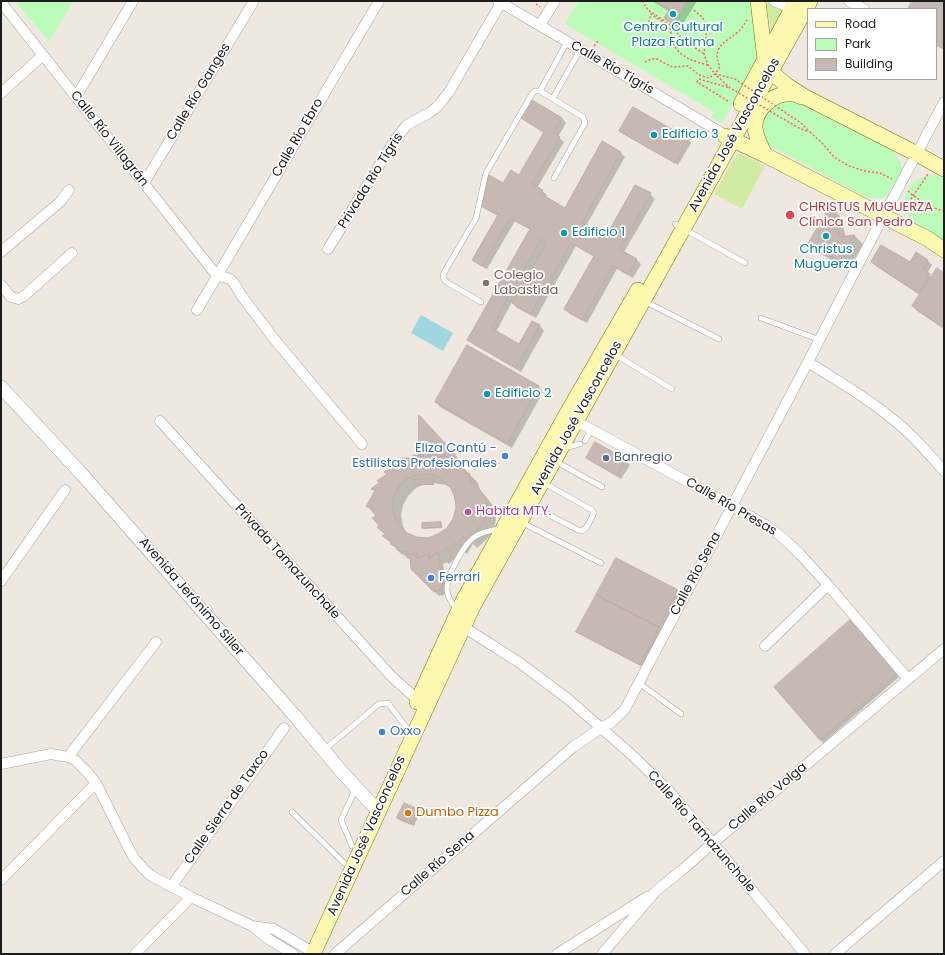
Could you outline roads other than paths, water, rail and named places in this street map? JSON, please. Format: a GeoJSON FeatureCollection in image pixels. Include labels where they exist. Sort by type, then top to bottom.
{"type":"FeatureCollection","features":[{"type":"Feature","properties":{"kind":"main road","name":"Avenida José Vasconcelos"},"geometry":{"type":"LineString","coordinates":[[306,952],[375,807],[458,620],[503,529],[609,351],[768,65],[810,1]]}},
{"type":"Feature","properties":{"kind":"main road","name":"Avenida José Vasconcelos"},"geometry":{"type":"LineString","coordinates":[[768,65],[794,4]]}},
{"type":"Feature","properties":{"kind":"main road"},"geometry":{"type":"LineString","coordinates":[[755,7],[768,65],[785,84],[805,98]]}},
{"type":"Feature","properties":{"kind":"main road"},"geometry":{"type":"LineString","coordinates":[[765,155],[759,144],[755,130],[757,117],[763,106],[773,98],[793,94],[805,98],[944,169]]}},
{"type":"Feature","properties":{"kind":"main road"},"geometry":{"type":"LineString","coordinates":[[729,137],[928,239],[944,250]]}},
{"type":"Feature","properties":{"kind":"main road","name":"Avenida José Vasconcelos"},"geometry":{"type":"LineString","coordinates":[[458,620],[473,606],[576,421],[609,351],[644,300],[679,227]]}},
{"type":"Feature","properties":{"kind":"main road","name":"Avenida José Vasconcelos"},"geometry":{"type":"LineString","coordinates":[[306,952],[352,846],[375,807],[406,727],[422,702]]}},
{"type":"Feature","properties":{"kind":"street"},"geometry":{"type":"LineString","coordinates":[[76,97],[133,1]]}},
{"type":"Feature","properties":{"kind":"street","name":"Calle Río Ganges"},"geometry":{"type":"LineString","coordinates":[[144,183],[254,1]]}},
{"type":"Feature","properties":{"kind":"street","name":"Calle Río Ebro"},"geometry":{"type":"LineString","coordinates":[[197,310],[379,1]]}},
{"type":"Feature","properties":{"kind":"street"},"geometry":{"type":"LineString","coordinates":[[540,25],[555,1]]}},
{"type":"Feature","properties":{"kind":"street"},"geometry":{"type":"LineString","coordinates":[[774,1],[783,5],[794,4]]}},
{"type":"Feature","properties":{"kind":"street"},"geometry":{"type":"LineString","coordinates":[[849,1],[862,8]]}},
{"type":"Feature","properties":{"kind":"street","name":"Calle Río Villagrán"},"geometry":{"type":"LineString","coordinates":[[1,2],[217,276]]}},
{"type":"Feature","properties":{"kind":"street","name":"Calle Río Tigris"},"geometry":{"type":"LineString","coordinates":[[499,2],[729,137]]}},
{"type":"Feature","properties":{"kind":"street","name":"Privada Río Tigris"},"geometry":{"type":"LineString","coordinates":[[328,249],[395,140],[406,126],[436,108],[449,92],[499,2]]}},
{"type":"Feature","properties":{"kind":"street"},"geometry":{"type":"LineString","coordinates":[[1,93],[42,55]]}},
{"type":"Feature","properties":{"kind":"street","name":"Calle Río Sena"},"geometry":{"type":"LineString","coordinates":[[335,954],[567,753],[601,728],[612,722],[625,709],[944,102]]}},
{"type":"Feature","properties":{"kind":"street"},"geometry":{"type":"LineString","coordinates":[[1,252],[60,202],[69,190]]}},
{"type":"Feature","properties":{"kind":"street"},"geometry":{"type":"LineString","coordinates":[[1,285],[11,297],[18,299],[24,296],[72,253]]}},
{"type":"Feature","properties":{"kind":"street"},"geometry":{"type":"LineString","coordinates":[[217,276],[224,276],[234,283],[241,295],[275,340],[362,444]]}},
{"type":"Feature","properties":{"kind":"street"},"geometry":{"type":"LineString","coordinates":[[808,362],[858,393],[890,416],[906,430],[944,471]]}},
{"type":"Feature","properties":{"kind":"street","name":"Avenida Jerónimo Siller"},"geometry":{"type":"LineString","coordinates":[[1,386],[79,471],[375,807]]}},
{"type":"Feature","properties":{"kind":"street","name":"Privada Tamazunchale"},"geometry":{"type":"LineString","coordinates":[[160,421],[393,678],[422,702]]}},
{"type":"Feature","properties":{"kind":"street","name":"Calle Río Presas"},"geometry":{"type":"LineString","coordinates":[[576,421],[766,525],[783,538],[828,584],[908,679]]}},
{"type":"Feature","properties":{"kind":"street"},"geometry":{"type":"LineString","coordinates":[[1,581],[65,490]]}},
{"type":"Feature","properties":{"kind":"street"},"geometry":{"type":"LineString","coordinates":[[765,646],[828,584]]}},
{"type":"Feature","properties":{"kind":"street","name":"Calle Río Tamazunchale"},"geometry":{"type":"LineString","coordinates":[[458,620],[520,663],[568,699],[632,755],[669,792],[805,954]]}},
{"type":"Feature","properties":{"kind":"street"},"geometry":{"type":"LineString","coordinates":[[68,757],[156,642]]}},
{"type":"Feature","properties":{"kind":"street","name":"Calle Río Volga"},"geometry":{"type":"LineString","coordinates":[[602,954],[656,891],[944,649]]}},
{"type":"Feature","properties":{"kind":"street","name":"Calle Sierra de Taxco"},"geometry":{"type":"LineString","coordinates":[[171,887],[284,728]]}},
{"type":"Feature","properties":{"kind":"street"},"geometry":{"type":"LineString","coordinates":[[1,764],[51,754],[68,757],[75,760],[96,783],[134,858],[150,875],[171,887],[252,926],[270,940],[306,952]]}},
{"type":"Feature","properties":{"kind":"street"},"geometry":{"type":"LineString","coordinates":[[1,880],[96,783]]}},
{"type":"Feature","properties":{"kind":"street"},"geometry":{"type":"LineString","coordinates":[[835,954],[944,861]]}},
{"type":"Feature","properties":{"kind":"street"},"geometry":{"type":"LineString","coordinates":[[557,954],[656,891]]}},
{"type":"Feature","properties":{"kind":"street"},"geometry":{"type":"LineString","coordinates":[[135,954],[191,897]]}},
{"type":"Feature","properties":{"kind":"street"},"geometry":{"type":"LineString","coordinates":[[252,926],[274,929],[306,952]]}},
{"type":"Feature","properties":{"kind":"lane"},"geometry":{"type":"LineString","coordinates":[[540,91],[567,42]]}},
{"type":"Feature","properties":{"kind":"lane"},"geometry":{"type":"LineString","coordinates":[[552,98],[580,50]]}},
{"type":"Feature","properties":{"kind":"lane"},"geometry":{"type":"LineString","coordinates":[[481,302],[448,283],[444,280],[443,275],[476,218],[486,173],[535,91],[540,91],[583,117],[585,123],[554,178]]}},
{"type":"Feature","properties":{"kind":"lane"},"geometry":{"type":"LineString","coordinates":[[679,227],[745,263]]}},
{"type":"Feature","properties":{"kind":"lane"},"geometry":{"type":"LineString","coordinates":[[644,300],[719,339]]}},
{"type":"Feature","properties":{"kind":"lane"},"geometry":{"type":"LineString","coordinates":[[761,318],[820,340]]}},
{"type":"Feature","properties":{"kind":"lane"},"geometry":{"type":"LineString","coordinates":[[609,351],[672,389]]}},
{"type":"Feature","properties":{"kind":"lane"},"geometry":{"type":"LineString","coordinates":[[591,430],[583,443],[558,454],[602,487]]}},
{"type":"Feature","properties":{"kind":"lane"},"geometry":{"type":"LineString","coordinates":[[529,504],[580,531],[584,531],[586,529],[594,515],[593,511],[542,482]]}},
{"type":"Feature","properties":{"kind":"lane"},"geometry":{"type":"LineString","coordinates":[[520,521],[601,563]]}},
{"type":"Feature","properties":{"kind":"lane"},"geometry":{"type":"LineString","coordinates":[[458,620],[447,588],[451,572],[458,558],[474,537],[490,530],[503,529]]}},
{"type":"Feature","properties":{"kind":"lane"},"geometry":{"type":"LineString","coordinates":[[639,683],[681,714]]}},
{"type":"Feature","properties":{"kind":"lane"},"geometry":{"type":"LineString","coordinates":[[324,750],[379,704],[388,703],[406,727]]}},
{"type":"Feature","properties":{"kind":"lane"},"geometry":{"type":"LineString","coordinates":[[352,846],[341,820],[356,787]]}},
{"type":"Feature","properties":{"kind":"lane"},"geometry":{"type":"LineString","coordinates":[[292,812],[344,863]]}},
{"type":"Feature","properties":{"kind":"water"},"geometry":{"type":"Polygon","coordinates":[[[421,315],[453,333],[443,351],[411,333],[421,315]]]}},
{"type":"Feature","properties":{"kind":"place","name":"Centro Cultural Plaza Fatima"},"geometry":{"type":"Point","coordinates":[673,14]}},
{"type":"Feature","properties":{"kind":"place","name":"Edificio 3"},"geometry":{"type":"Point","coordinates":[654,135]}},
{"type":"Feature","properties":{"kind":"place","name":"CHRISTUS MUGUERZA Clínica San Pedro"},"geometry":{"type":"Point","coordinates":[790,215]}},
{"type":"Feature","properties":{"kind":"place","name":"Edificio 1"},"geometry":{"type":"Point","coordinates":[564,233]}},
{"type":"Feature","properties":{"kind":"place","name":"Christus Muguerza"},"geometry":{"type":"Point","coordinates":[826,236]}},
{"type":"Feature","properties":{"kind":"place","name":"Colegio Labastida"},"geometry":{"type":"Point","coordinates":[486,283]}},
{"type":"Feature","properties":{"kind":"place","name":"Edificio 2"},"geometry":{"type":"Point","coordinates":[487,394]}},
{"type":"Feature","properties":{"kind":"place","name":"Eliza Cantú - Estilistas Profesionales"},"geometry":{"type":"Point","coordinates":[505,456]}},
{"type":"Feature","properties":{"kind":"place","name":"Banregio"},"geometry":{"type":"Point","coordinates":[606,458]}},
{"type":"Feature","properties":{"kind":"place","name":"Habita MTY."},"geometry":{"type":"Point","coordinates":[468,512]}},
{"type":"Feature","properties":{"kind":"place","name":"Ferrari"},"geometry":{"type":"Point","coordinates":[431,578]}},
{"type":"Feature","properties":{"kind":"place","name":"Oxxo"},"geometry":{"type":"Point","coordinates":[382,732]}},
{"type":"Feature","properties":{"kind":"place","name":"Dumbo Pizza"},"geometry":{"type":"Point","coordinates":[408,813]}}]}
